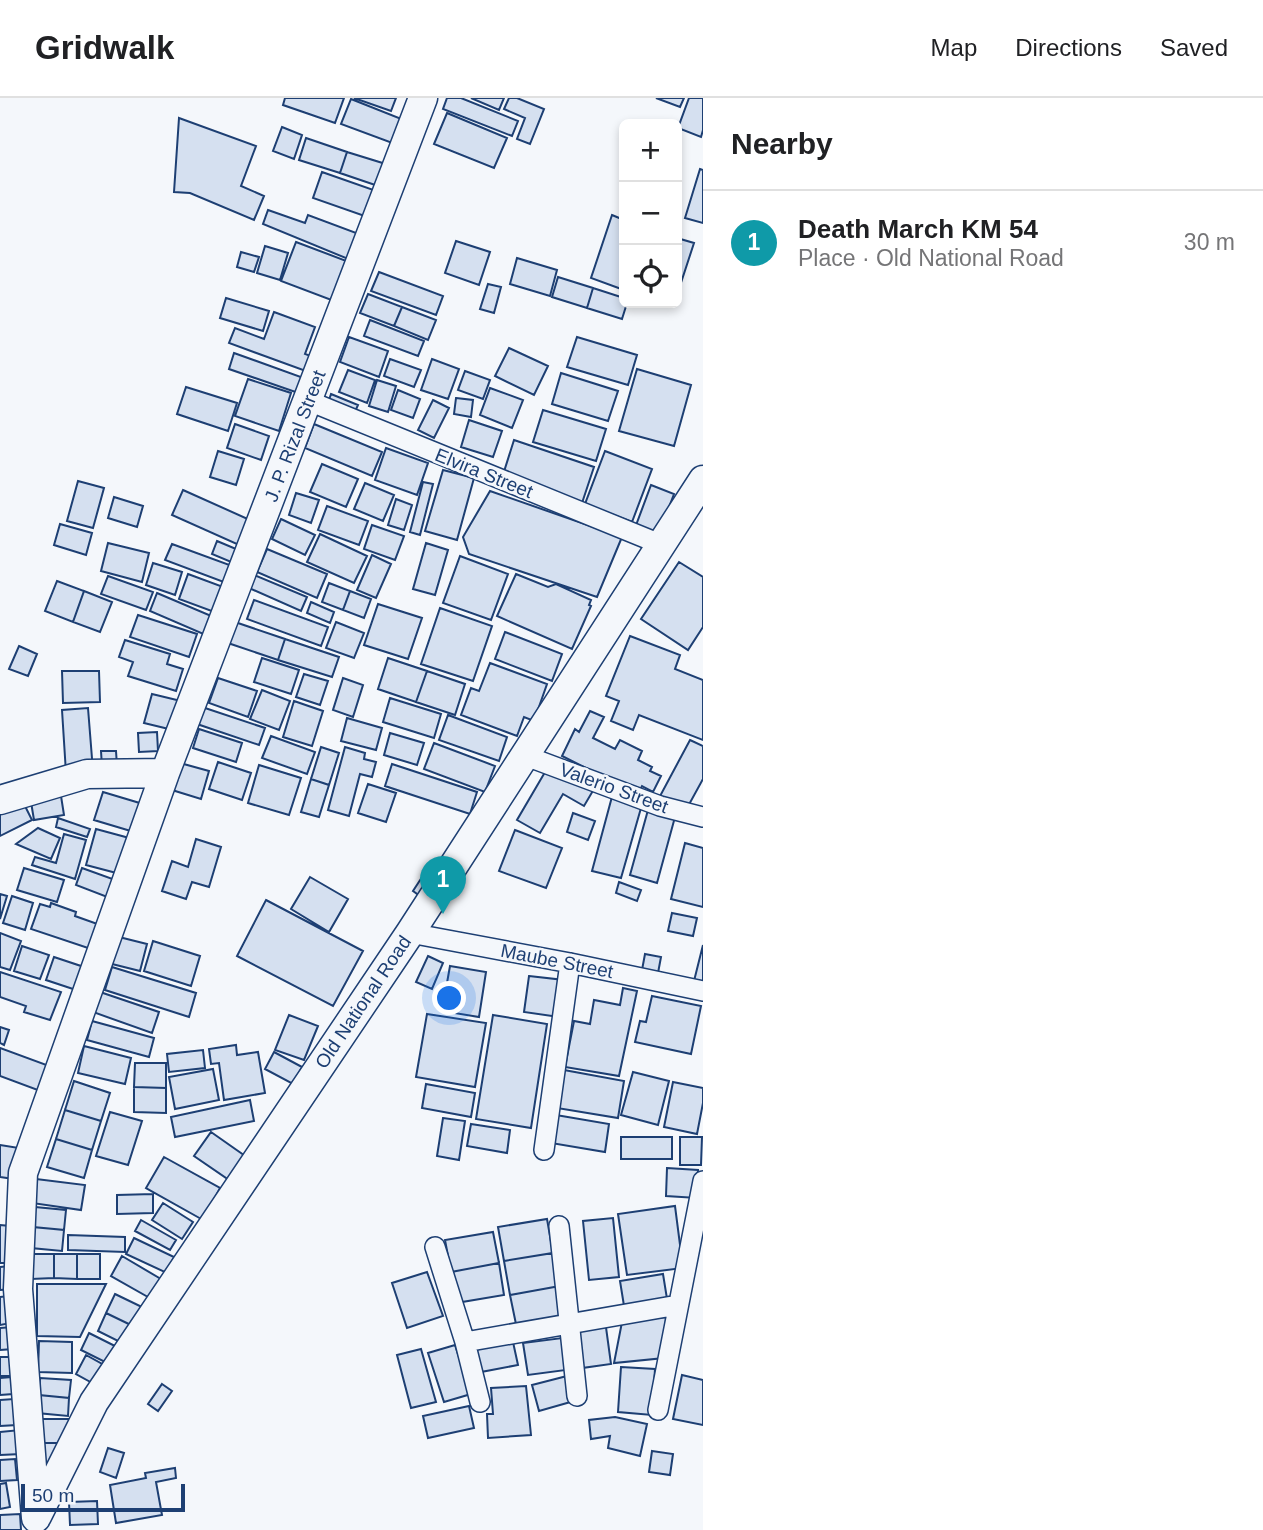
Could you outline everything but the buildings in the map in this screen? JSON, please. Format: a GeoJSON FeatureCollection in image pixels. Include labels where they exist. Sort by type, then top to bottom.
{"type":"FeatureCollection","features":[{"type":"Feature","properties":{"kind":"street","name":"J. P. Rizal Street"},"geometry":{"type":"LineString","coordinates":[[36,1524],[18,1289],[10,1221],[23,1173],[165,772],[423,98]]}},
{"type":"Feature","properties":{"kind":"street","name":"Elvira Street"},"geometry":{"type":"LineString","coordinates":[[309,401],[660,544]]}},
{"type":"Feature","properties":{"kind":"street","name":"Old National Road"},"geometry":{"type":"LineString","coordinates":[[36,1524],[94,1402],[410,933],[703,480]]}},
{"type":"Feature","properties":{"kind":"street","name":"Valerio Street"},"geometry":{"type":"LineString","coordinates":[[526,756],[660,806],[703,817]]}},
{"type":"Feature","properties":{"kind":"street"},"geometry":{"type":"LineString","coordinates":[[0,800],[87,774],[165,772]]}},
{"type":"Feature","properties":{"kind":"street","name":"Maube Street"},"geometry":{"type":"LineString","coordinates":[[410,933],[703,991]]}},
{"type":"Feature","properties":{"kind":"street"},"geometry":{"type":"LineString","coordinates":[[544,1150],[570,963]]}},
{"type":"Feature","properties":{"kind":"street"},"geometry":{"type":"LineString","coordinates":[[658,1410],[703,1181]]}},
{"type":"Feature","properties":{"kind":"street"},"geometry":{"type":"LineString","coordinates":[[559,1226],[577,1396]]}},
{"type":"Feature","properties":{"kind":"street"},"geometry":{"type":"LineString","coordinates":[[435,1247],[465,1342],[480,1402]]}},
{"type":"Feature","properties":{"kind":"street"},"geometry":{"type":"LineString","coordinates":[[465,1342],[678,1305]]}},
{"type":"Feature","properties":{"kind":"place","name":"Death March KM 54"},"geometry":{"type":"Point","coordinates":[443,914]}}]}
